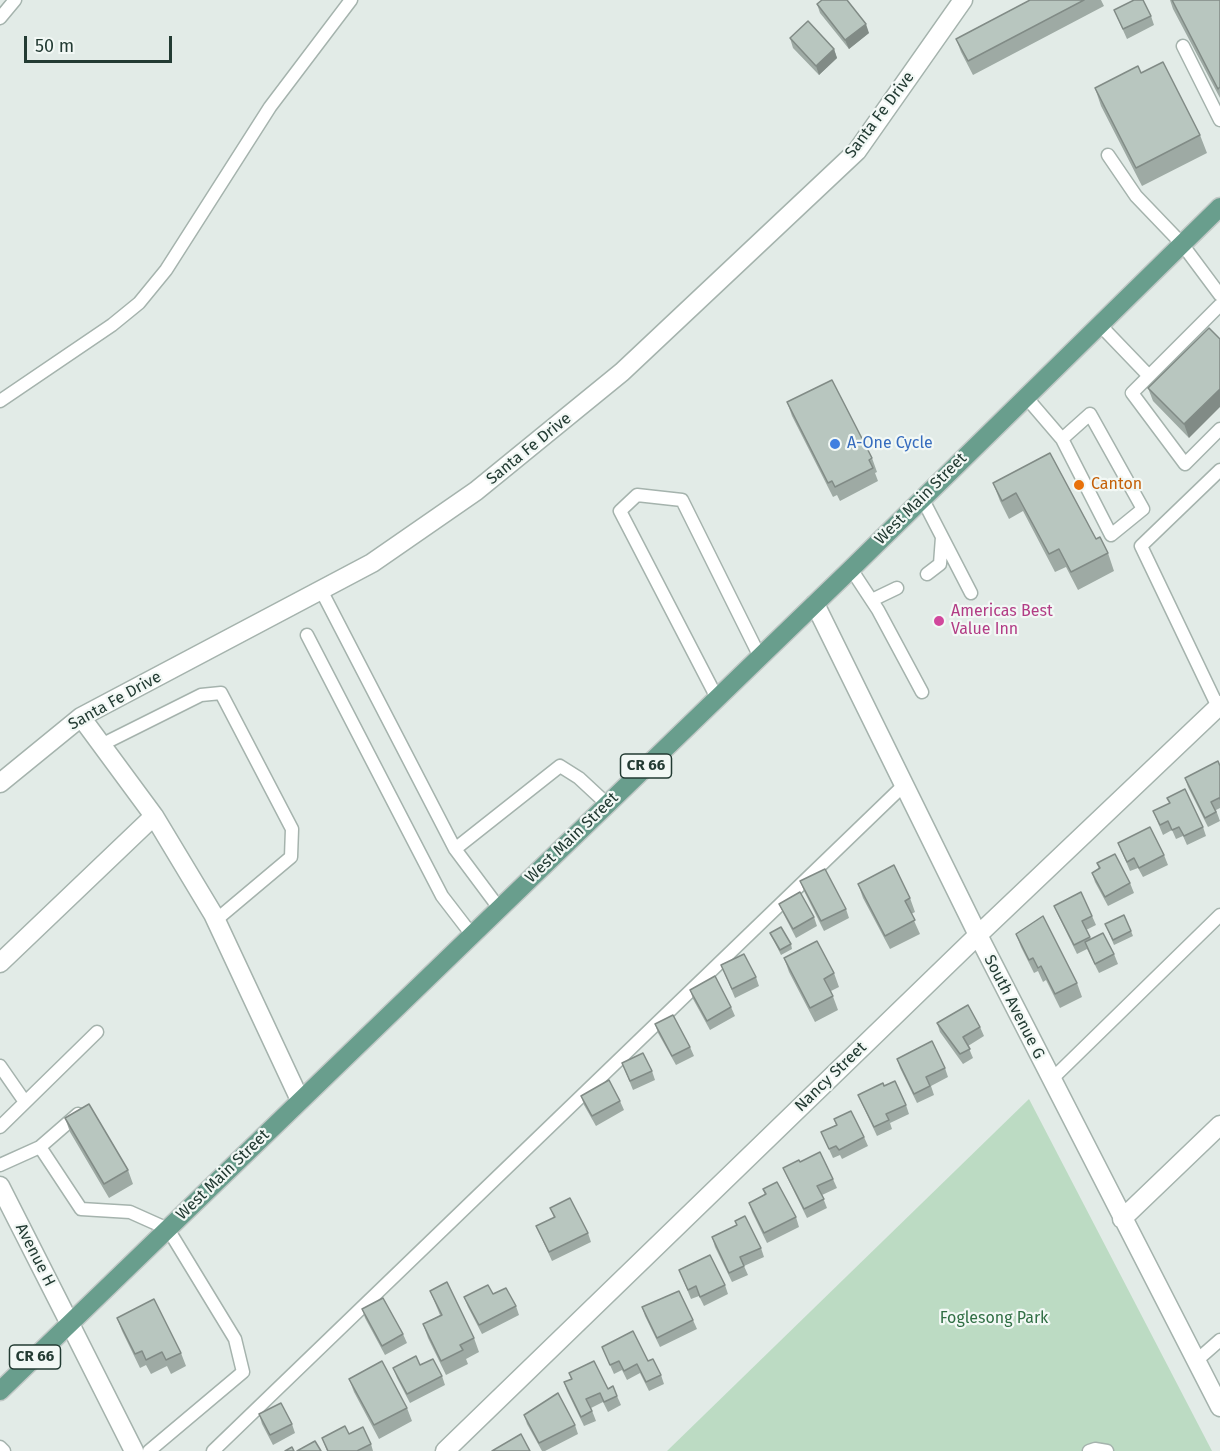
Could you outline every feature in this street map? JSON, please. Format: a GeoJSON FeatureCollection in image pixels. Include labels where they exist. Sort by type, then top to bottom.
{"type":"FeatureCollection","features":[{"type":"Feature","properties":{"kind":"main road","name":"West Main Street"},"geometry":{"type":"LineString","coordinates":[[0,1391],[851,569],[1220,207]]}},
{"type":"Feature","properties":{"kind":"street","name":"Santa Fe Drive"},"geometry":{"type":"LineString","coordinates":[[0,783],[81,717],[372,563],[476,491],[622,372],[857,151],[963,0]]}},
{"type":"Feature","properties":{"kind":"street","name":"South Avenue G"},"geometry":{"type":"LineString","coordinates":[[815,603],[1051,1080],[1220,1407]]}},
{"type":"Feature","properties":{"kind":"street","name":"Nancy Street"},"geometry":{"type":"LineString","coordinates":[[445,1451],[978,935],[1219,706]]}},
{"type":"Feature","properties":{"kind":"street"},"geometry":{"type":"LineString","coordinates":[[81,717],[154,816],[216,920],[300,1100]]}},
{"type":"Feature","properties":{"kind":"street"},"geometry":{"type":"LineString","coordinates":[[0,963],[154,816]]}},
{"type":"Feature","properties":{"kind":"street"},"geometry":{"type":"LineString","coordinates":[[1122,1220],[1220,1125]]}},
{"type":"Feature","properties":{"kind":"street","name":"Avenue H"},"geometry":{"type":"LineString","coordinates":[[0,1186],[134,1451]]}},
{"type":"Feature","properties":{"kind":"lane"},"geometry":{"type":"LineString","coordinates":[[0,18],[15,0]]}},
{"type":"Feature","properties":{"kind":"lane"},"geometry":{"type":"LineString","coordinates":[[0,401],[112,325],[139,303],[166,270],[270,107],[351,0]]}},
{"type":"Feature","properties":{"kind":"lane"},"geometry":{"type":"LineString","coordinates":[[1183,46],[1220,120]]}},
{"type":"Feature","properties":{"kind":"lane"},"geometry":{"type":"LineString","coordinates":[[1108,155],[1136,196],[1182,244],[1220,295]]}},
{"type":"Feature","properties":{"kind":"lane"},"geometry":{"type":"LineString","coordinates":[[1220,305],[1132,393],[1185,464],[1220,429]]}},
{"type":"Feature","properties":{"kind":"lane"},"geometry":{"type":"LineString","coordinates":[[1100,325],[1149,376]]}},
{"type":"Feature","properties":{"kind":"lane"},"geometry":{"type":"LineString","coordinates":[[1026,397],[1062,439],[1111,535],[1143,509],[1090,414],[1062,439]]}},
{"type":"Feature","properties":{"kind":"lane"},"geometry":{"type":"LineString","coordinates":[[1219,706],[1141,546],[1220,470]]}},
{"type":"Feature","properties":{"kind":"lane"},"geometry":{"type":"LineString","coordinates":[[717,698],[620,511],[637,495],[682,500],[760,657]]}},
{"type":"Feature","properties":{"kind":"lane"},"geometry":{"type":"LineString","coordinates":[[922,498],[971,593]]}},
{"type":"Feature","properties":{"kind":"lane"},"geometry":{"type":"LineString","coordinates":[[927,574],[940,564],[942,536]]}},
{"type":"Feature","properties":{"kind":"lane"},"geometry":{"type":"LineString","coordinates":[[851,569],[872,600],[922,692]]}},
{"type":"Feature","properties":{"kind":"lane"},"geometry":{"type":"LineString","coordinates":[[872,600],[897,588]]}},
{"type":"Feature","properties":{"kind":"lane"},"geometry":{"type":"LineString","coordinates":[[321,590],[455,849],[499,908]]}},
{"type":"Feature","properties":{"kind":"lane"},"geometry":{"type":"LineString","coordinates":[[307,635],[442,896],[471,935]]}},
{"type":"Feature","properties":{"kind":"lane"},"geometry":{"type":"LineString","coordinates":[[101,745],[201,695],[221,693],[292,829],[291,857],[216,920]]}},
{"type":"Feature","properties":{"kind":"lane"},"geometry":{"type":"LineString","coordinates":[[455,849],[560,766],[579,778],[607,804]]}},
{"type":"Feature","properties":{"kind":"lane"},"geometry":{"type":"LineString","coordinates":[[213,1451],[904,786]]}},
{"type":"Feature","properties":{"kind":"lane"},"geometry":{"type":"LineString","coordinates":[[1051,1080],[1220,915]]}},
{"type":"Feature","properties":{"kind":"lane"},"geometry":{"type":"LineString","coordinates":[[0,1127],[97,1032]]}},
{"type":"Feature","properties":{"kind":"lane"},"geometry":{"type":"LineString","coordinates":[[0,1066],[25,1102]]}},
{"type":"Feature","properties":{"kind":"lane"},"geometry":{"type":"LineString","coordinates":[[0,1166],[40,1147],[80,1112]]}},
{"type":"Feature","properties":{"kind":"lane"},"geometry":{"type":"LineString","coordinates":[[40,1147],[81,1209],[130,1212],[168,1229],[235,1339],[243,1372],[149,1451]]}},
{"type":"Feature","properties":{"kind":"lane"},"geometry":{"type":"LineString","coordinates":[[1196,1361],[1220,1340]]}},
{"type":"Feature","properties":{"kind":"lane"},"geometry":{"type":"LineString","coordinates":[[0,1447],[4,1451]]}},
{"type":"Feature","properties":{"kind":"lane"},"geometry":{"type":"LineString","coordinates":[[1089,1451],[1095,1449],[1107,1451]]}},
{"type":"Feature","properties":{"kind":"green space","name":"Foglesong Park"},"geometry":{"type":"Polygon","coordinates":[[[1029,1099],[1212,1451],[667,1451],[1029,1099]]]}},
{"type":"Feature","properties":{"kind":"building"},"geometry":{"type":"Polygon","coordinates":[[[822,0],[847,0],[866,24],[845,40],[817,4],[822,0]]]}},
{"type":"Feature","properties":{"kind":"building"},"geometry":{"type":"Polygon","coordinates":[[[1030,0],[1084,0],[968,61],[956,39],[1030,0]]]}},
{"type":"Feature","properties":{"kind":"building"},"geometry":{"type":"Polygon","coordinates":[[[1134,0],[1143,0],[1151,16],[1123,29],[1114,10],[1134,0]]]}},
{"type":"Feature","properties":{"kind":"building"},"geometry":{"type":"Polygon","coordinates":[[[1172,0],[1220,0],[1220,87],[1218,89],[1172,0]]]}},
{"type":"Feature","properties":{"kind":"building"},"geometry":{"type":"Polygon","coordinates":[[[808,21],[834,49],[816,66],[790,38],[808,21]]]}},
{"type":"Feature","properties":{"kind":"building"},"geometry":{"type":"Polygon","coordinates":[[[1163,62],[1200,135],[1136,168],[1095,88],[1138,66],[1141,73],[1163,62]]]}},
{"type":"Feature","properties":{"kind":"building"},"geometry":{"type":"Polygon","coordinates":[[[1209,328],[1220,339],[1220,389],[1184,424],[1148,388],[1209,328]]]}},
{"type":"Feature","properties":{"kind":"building","name":"A-One Cycle"},"geometry":{"type":"Polygon","coordinates":[[[832,380],[872,458],[869,460],[873,468],[835,487],[832,481],[828,483],[787,402],[832,380]]]}},
{"type":"Feature","properties":{"kind":"building"},"geometry":{"type":"Polygon","coordinates":[[[1050,453],[1096,539],[1100,537],[1108,553],[1071,572],[1059,549],[1049,554],[1016,493],[1002,501],[993,483],[1050,453]]]}},
{"type":"Feature","properties":{"kind":"building"},"geometry":{"type":"Polygon","coordinates":[[[1218,761],[1220,799],[1211,802],[1216,812],[1205,818],[1185,778],[1218,761]]]}},
{"type":"Feature","properties":{"kind":"building"},"geometry":{"type":"Polygon","coordinates":[[[1185,789],[1203,827],[1184,836],[1179,827],[1172,830],[1168,821],[1160,825],[1153,811],[1170,803],[1167,798],[1185,789]]]}},
{"type":"Feature","properties":{"kind":"building"},"geometry":{"type":"Polygon","coordinates":[[[1150,827],[1164,855],[1139,868],[1134,858],[1127,862],[1118,843],[1150,827]]]}},
{"type":"Feature","properties":{"kind":"building"},"geometry":{"type":"Polygon","coordinates":[[[1115,854],[1130,883],[1105,897],[1092,873],[1100,868],[1097,863],[1115,854]]]}},
{"type":"Feature","properties":{"kind":"building"},"geometry":{"type":"Polygon","coordinates":[[[894,865],[910,898],[905,901],[915,920],[885,936],[858,884],[894,865]]]}},
{"type":"Feature","properties":{"kind":"building"},"geometry":{"type":"Polygon","coordinates":[[[825,869],[846,909],[821,921],[800,881],[825,869]]]}},
{"type":"Feature","properties":{"kind":"building"},"geometry":{"type":"Polygon","coordinates":[[[800,892],[814,917],[793,929],[779,904],[800,892]]]}},
{"type":"Feature","properties":{"kind":"building"},"geometry":{"type":"Polygon","coordinates":[[[1081,892],[1092,916],[1082,921],[1090,937],[1074,945],[1054,906],[1081,892]]]}},
{"type":"Feature","properties":{"kind":"building"},"geometry":{"type":"Polygon","coordinates":[[[1124,915],[1131,931],[1113,940],[1105,924],[1124,915]]]}},
{"type":"Feature","properties":{"kind":"building"},"geometry":{"type":"Polygon","coordinates":[[[1043,916],[1077,983],[1055,994],[1041,966],[1038,968],[1033,958],[1029,960],[1016,934],[1043,916]]]}},
{"type":"Feature","properties":{"kind":"building"},"geometry":{"type":"Polygon","coordinates":[[[781,927],[791,944],[780,950],[770,933],[781,927]]]}},
{"type":"Feature","properties":{"kind":"building"},"geometry":{"type":"Polygon","coordinates":[[[1103,933],[1114,954],[1095,964],[1085,942],[1103,933]]]}},
{"type":"Feature","properties":{"kind":"building"},"geometry":{"type":"Polygon","coordinates":[[[817,941],[834,973],[824,979],[833,996],[810,1008],[784,958],[817,941]]]}},
{"type":"Feature","properties":{"kind":"building"},"geometry":{"type":"Polygon","coordinates":[[[744,954],[756,977],[732,989],[721,965],[744,954]]]}},
{"type":"Feature","properties":{"kind":"building"},"geometry":{"type":"Polygon","coordinates":[[[715,976],[731,1007],[707,1021],[690,990],[715,976]]]}},
{"type":"Feature","properties":{"kind":"building"},"geometry":{"type":"Polygon","coordinates":[[[968,1005],[980,1027],[963,1037],[970,1049],[960,1054],[937,1023],[968,1005]]]}},
{"type":"Feature","properties":{"kind":"building"},"geometry":{"type":"Polygon","coordinates":[[[673,1015],[690,1047],[672,1056],[655,1024],[673,1015]]]}},
{"type":"Feature","properties":{"kind":"building"},"geometry":{"type":"Polygon","coordinates":[[[932,1041],[945,1068],[926,1077],[930,1086],[914,1094],[897,1059],[932,1041]]]}},
{"type":"Feature","properties":{"kind":"building"},"geometry":{"type":"Polygon","coordinates":[[[643,1053],[652,1071],[630,1081],[622,1063],[643,1053]]]}},
{"type":"Feature","properties":{"kind":"building"},"geometry":{"type":"Polygon","coordinates":[[[609,1080],[620,1101],[592,1116],[581,1096],[609,1080]]]}},
{"type":"Feature","properties":{"kind":"building"},"geometry":{"type":"Polygon","coordinates":[[[895,1081],[906,1105],[886,1114],[889,1120],[874,1127],[858,1095],[883,1083],[884,1086],[895,1081]]]}},
{"type":"Feature","properties":{"kind":"building"},"geometry":{"type":"Polygon","coordinates":[[[89,1104],[128,1170],[104,1184],[65,1118],[89,1104]]]}},
{"type":"Feature","properties":{"kind":"building"},"geometry":{"type":"Polygon","coordinates":[[[851,1111],[864,1137],[839,1150],[836,1146],[829,1149],[821,1132],[837,1125],[834,1119],[851,1111]]]}},
{"type":"Feature","properties":{"kind":"building"},"geometry":{"type":"Polygon","coordinates":[[[820,1152],[833,1179],[817,1186],[824,1199],[804,1209],[783,1168],[820,1152]]]}},
{"type":"Feature","properties":{"kind":"building"},"geometry":{"type":"Polygon","coordinates":[[[777,1182],[796,1217],[764,1233],[749,1203],[766,1194],[763,1189],[777,1182]]]}},
{"type":"Feature","properties":{"kind":"building"},"geometry":{"type":"Polygon","coordinates":[[[570,1198],[588,1233],[549,1252],[536,1226],[555,1217],[550,1208],[570,1198]]]}},
{"type":"Feature","properties":{"kind":"building"},"geometry":{"type":"Polygon","coordinates":[[[745,1216],[761,1248],[740,1257],[744,1266],[729,1273],[712,1237],[737,1225],[735,1221],[745,1216]]]}},
{"type":"Feature","properties":{"kind":"building"},"geometry":{"type":"Polygon","coordinates":[[[710,1255],[725,1285],[700,1297],[696,1286],[688,1290],[679,1270],[710,1255]]]}},
{"type":"Feature","properties":{"kind":"building"},"geometry":{"type":"Polygon","coordinates":[[[447,1282],[474,1338],[460,1345],[463,1350],[441,1361],[423,1324],[442,1315],[430,1291],[447,1282]]]}},
{"type":"Feature","properties":{"kind":"building"},"geometry":{"type":"Polygon","coordinates":[[[488,1285],[493,1294],[506,1288],[516,1306],[479,1325],[464,1297],[488,1285]]]}},
{"type":"Feature","properties":{"kind":"building"},"geometry":{"type":"Polygon","coordinates":[[[679,1291],[693,1320],[657,1338],[642,1307],[679,1291]]]}},
{"type":"Feature","properties":{"kind":"building"},"geometry":{"type":"Polygon","coordinates":[[[383,1298],[403,1334],[382,1346],[362,1309],[383,1298]]]}},
{"type":"Feature","properties":{"kind":"building"},"geometry":{"type":"Polygon","coordinates":[[[154,1299],[181,1353],[166,1360],[162,1352],[146,1360],[142,1351],[135,1354],[117,1318],[154,1299]]]}},
{"type":"Feature","properties":{"kind":"building"},"geometry":{"type":"Polygon","coordinates":[[[633,1331],[648,1361],[653,1359],[661,1375],[646,1382],[637,1364],[624,1371],[619,1361],[610,1365],[602,1347],[633,1331]]]}},
{"type":"Feature","properties":{"kind":"building"},"geometry":{"type":"Polygon","coordinates":[[[416,1356],[420,1365],[433,1359],[442,1376],[407,1394],[393,1368],[416,1356]]]}},
{"type":"Feature","properties":{"kind":"building"},"geometry":{"type":"Polygon","coordinates":[[[382,1361],[407,1408],[374,1425],[349,1379],[382,1361]]]}},
{"type":"Feature","properties":{"kind":"building"},"geometry":{"type":"Polygon","coordinates":[[[594,1361],[608,1389],[613,1386],[617,1396],[604,1402],[600,1393],[586,1399],[592,1411],[581,1417],[564,1382],[572,1379],[569,1373],[594,1361]]]}},
{"type":"Feature","properties":{"kind":"building"},"geometry":{"type":"Polygon","coordinates":[[[558,1393],[575,1425],[539,1443],[524,1415],[558,1393]]]}},
{"type":"Feature","properties":{"kind":"building"},"geometry":{"type":"Polygon","coordinates":[[[281,1403],[292,1424],[270,1435],[259,1414],[281,1403]]]}},
{"type":"Feature","properties":{"kind":"building"},"geometry":{"type":"Polygon","coordinates":[[[345,1426],[349,1434],[363,1427],[371,1444],[357,1451],[328,1451],[322,1438],[345,1426]]]}},
{"type":"Feature","properties":{"kind":"building"},"geometry":{"type":"Polygon","coordinates":[[[521,1434],[530,1451],[492,1451],[521,1434]]]}},
{"type":"Feature","properties":{"kind":"building"},"geometry":{"type":"Polygon","coordinates":[[[315,1441],[321,1451],[297,1451],[315,1441]]]}},
{"type":"Feature","properties":{"kind":"place","name":"A-One Cycle"},"geometry":{"type":"Point","coordinates":[835,444]}},
{"type":"Feature","properties":{"kind":"place","name":"Canton"},"geometry":{"type":"Point","coordinates":[1079,485]}},
{"type":"Feature","properties":{"kind":"place","name":"Americas Best Value Inn"},"geometry":{"type":"Point","coordinates":[939,621]}}]}
